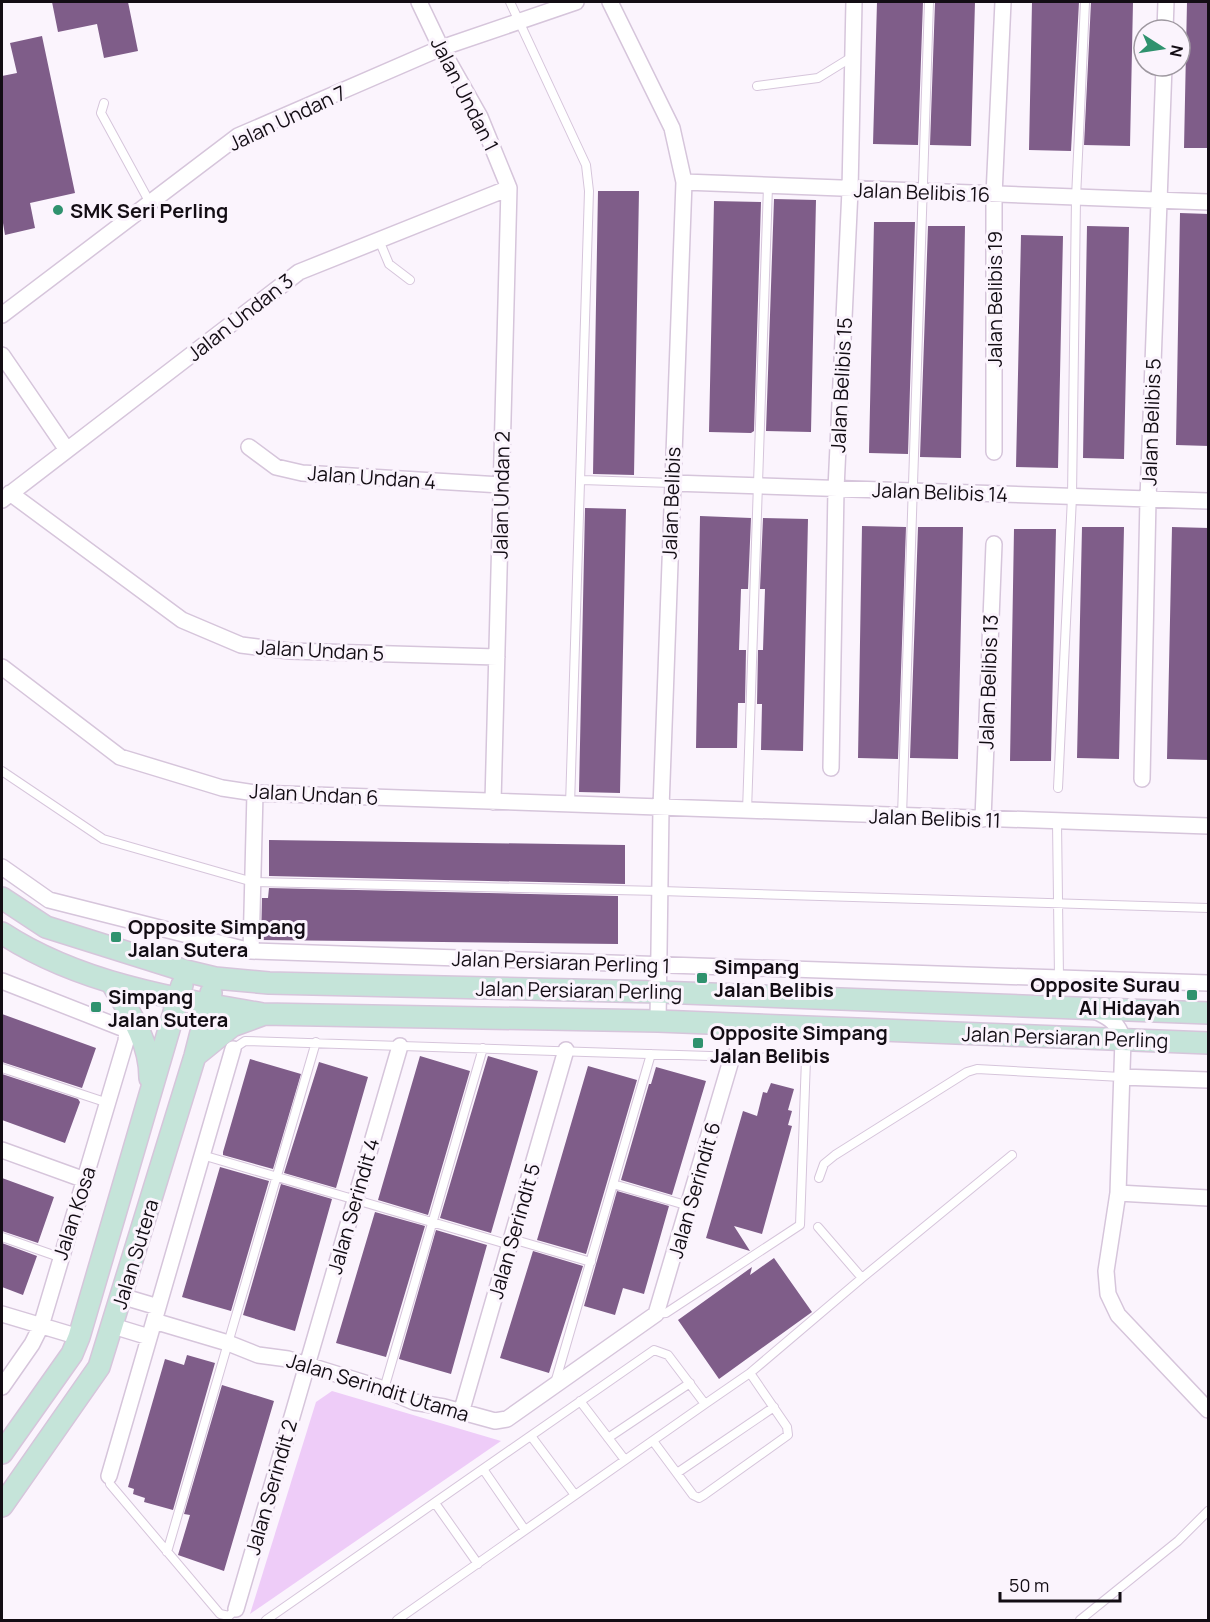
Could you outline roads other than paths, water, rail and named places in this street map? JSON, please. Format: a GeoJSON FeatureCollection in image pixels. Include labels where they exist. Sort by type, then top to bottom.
{"type":"FeatureCollection","features":[{"type":"Feature","properties":{"kind":"main road","name":"Jalan Persiaran Perling"},"geometry":{"type":"LineString","coordinates":[[2,898],[46,927],[215,978],[269,983],[658,992],[1209,1013]]}},
{"type":"Feature","properties":{"kind":"main road","name":"Jalan Persiaran Perling"},"geometry":{"type":"LineString","coordinates":[[2,933],[46,959],[111,982],[207,1005],[263,1014],[658,1021],[1209,1043]]}},
{"type":"Feature","properties":{"kind":"main road","name":"Jalan Sutera"},"geometry":{"type":"LineString","coordinates":[[2,1453],[72,1354],[79,1337],[186,971]]}},
{"type":"Feature","properties":{"kind":"main road","name":"Jalan Sutera"},"geometry":{"type":"LineString","coordinates":[[2,1506],[99,1367],[195,1056],[215,978]]}},
{"type":"Feature","properties":{"kind":"main road"},"geometry":{"type":"LineString","coordinates":[[111,982],[143,1036],[150,1063],[150,1091]]}},
{"type":"Feature","properties":{"kind":"main road"},"geometry":{"type":"LineString","coordinates":[[195,1056],[232,1026],[263,1014]]}},
{"type":"Feature","properties":{"kind":"street","name":"Jalan Undan 1"},"geometry":{"type":"LineString","coordinates":[[419,2],[441,48],[480,117],[509,188]]}},
{"type":"Feature","properties":{"kind":"street","name":"Jalan Undan 7"},"geometry":{"type":"LineString","coordinates":[[2,315],[149,201],[238,136],[441,48],[576,2]]}},
{"type":"Feature","properties":{"kind":"street","name":"Jalan Belibis"},"geometry":{"type":"LineString","coordinates":[[610,2],[672,128],[684,182],[672,483],[658,1021]]}},
{"type":"Feature","properties":{"kind":"street","name":"Jalan Belibis 15"},"geometry":{"type":"LineString","coordinates":[[831,768],[836,489],[850,190],[854,2]]}},
{"type":"Feature","properties":{"kind":"street","name":"Jalan Belibis 19"},"geometry":{"type":"LineString","coordinates":[[994,452],[994,195],[1003,2]]}},
{"type":"Feature","properties":{"kind":"street"},"geometry":{"type":"LineString","coordinates":[[1166,2],[1166,18]]}},
{"type":"Feature","properties":{"kind":"street","name":"Jalan Belibis 5"},"geometry":{"type":"LineString","coordinates":[[1142,778],[1148,499],[1161,200],[1164,78]]}},
{"type":"Feature","properties":{"kind":"street","name":"Jalan Belibis 16"},"geometry":{"type":"LineString","coordinates":[[684,182],[1209,202]]}},
{"type":"Feature","properties":{"kind":"street","name":"Jalan Undan 3"},"geometry":{"type":"LineString","coordinates":[[6,496],[299,272],[509,188]]}},
{"type":"Feature","properties":{"kind":"street","name":"Jalan Undan 2"},"geometry":{"type":"LineString","coordinates":[[493,802],[509,188]]}},
{"type":"Feature","properties":{"kind":"street"},"geometry":{"type":"LineString","coordinates":[[2,355],[67,450]]}},
{"type":"Feature","properties":{"kind":"street","name":"Jalan Undan 4"},"geometry":{"type":"LineString","coordinates":[[249,447],[276,467],[302,473],[501,485]]}},
{"type":"Feature","properties":{"kind":"street","name":"Jalan Belibis 14"},"geometry":{"type":"LineString","coordinates":[[672,483],[1209,501]]}},
{"type":"Feature","properties":{"kind":"street","name":"Jalan Undan 5"},"geometry":{"type":"LineString","coordinates":[[6,496],[182,620],[241,645],[289,651],[497,657]]}},
{"type":"Feature","properties":{"kind":"street","name":"Jalan Belibis 13"},"geometry":{"type":"LineString","coordinates":[[983,819],[994,544]]}},
{"type":"Feature","properties":{"kind":"street","name":"Jalan Undan 6"},"geometry":{"type":"LineString","coordinates":[[2,667],[120,757],[222,788],[255,793],[662,808]]}},
{"type":"Feature","properties":{"kind":"street"},"geometry":{"type":"LineString","coordinates":[[251,951],[255,793]]}},
{"type":"Feature","properties":{"kind":"street","name":"Jalan Belibis 11"},"geometry":{"type":"LineString","coordinates":[[662,808],[1209,826]]}},
{"type":"Feature","properties":{"kind":"street","name":"Jalan Persiaran Perling 1"},"geometry":{"type":"LineString","coordinates":[[2,867],[49,900],[251,951],[1209,983]]}},
{"type":"Feature","properties":{"kind":"street","name":"Jalan Kosa"},"geometry":{"type":"LineString","coordinates":[[2,981],[127,1030],[126,1041],[108,1103],[59,1257],[41,1326],[32,1344],[2,1387]]}},
{"type":"Feature","properties":{"kind":"street"},"geometry":{"type":"LineString","coordinates":[[1090,1009],[1111,1018],[1119,1026],[1123,1039],[1118,1193],[1106,1271],[1108,1294],[1118,1315],[1209,1410]]}},
{"type":"Feature","properties":{"kind":"street","name":"Jalan Serindit 4"},"geometry":{"type":"LineString","coordinates":[[307,1366],[400,1046]]}},
{"type":"Feature","properties":{"kind":"street"},"geometry":{"type":"LineString","coordinates":[[109,1476],[233,1049]]}},
{"type":"Feature","properties":{"kind":"street","name":"Jalan Serindit 5"},"geometry":{"type":"LineString","coordinates":[[461,1413],[567,1050]]}},
{"type":"Feature","properties":{"kind":"street","name":"Jalan Serindit 6"},"geometry":{"type":"LineString","coordinates":[[653,1317],[689,1206],[732,1057]]}},
{"type":"Feature","properties":{"kind":"street"},"geometry":{"type":"LineString","coordinates":[[1121,1077],[1209,1080]]}},
{"type":"Feature","properties":{"kind":"street"},"geometry":{"type":"LineString","coordinates":[[2,1150],[85,1180]]}},
{"type":"Feature","properties":{"kind":"street"},"geometry":{"type":"LineString","coordinates":[[1118,1193],[1209,1198]]}},
{"type":"Feature","properties":{"kind":"street","name":"Jalan Serindit Utama"},"geometry":{"type":"LineString","coordinates":[[121,1296],[156,1314],[258,1355],[307,1366],[384,1389],[414,1402],[444,1407],[495,1421],[507,1419],[653,1317]]}},
{"type":"Feature","properties":{"kind":"street"},"geometry":{"type":"LineString","coordinates":[[2,1314],[79,1337]]}},
{"type":"Feature","properties":{"kind":"street"},"geometry":{"type":"LineString","coordinates":[[113,1326],[149,1337]]}},
{"type":"Feature","properties":{"kind":"street","name":"Jalan Serindit 2"},"geometry":{"type":"LineString","coordinates":[[236,1609],[307,1366]]}},
{"type":"Feature","properties":{"kind":"lane"},"geometry":{"type":"LineString","coordinates":[[510,2],[586,165],[589,191],[582,480],[570,805]]}},
{"type":"Feature","properties":{"kind":"lane"},"geometry":{"type":"LineString","coordinates":[[902,817],[929,2]]}},
{"type":"Feature","properties":{"kind":"lane"},"geometry":{"type":"LineString","coordinates":[[1058,788],[1072,497],[1076,198],[1085,2]]}},
{"type":"Feature","properties":{"kind":"lane"},"geometry":{"type":"LineString","coordinates":[[757,86],[818,78],[852,57]]}},
{"type":"Feature","properties":{"kind":"lane"},"geometry":{"type":"LineString","coordinates":[[104,103],[101,113],[149,201]]}},
{"type":"Feature","properties":{"kind":"lane"},"geometry":{"type":"LineString","coordinates":[[747,811],[768,186]]}},
{"type":"Feature","properties":{"kind":"lane"},"geometry":{"type":"LineString","coordinates":[[379,240],[389,264],[410,280]]}},
{"type":"Feature","properties":{"kind":"lane"},"geometry":{"type":"LineString","coordinates":[[582,480],[672,483]]}},
{"type":"Feature","properties":{"kind":"lane"},"geometry":{"type":"LineString","coordinates":[[2,771],[103,839],[253,882],[661,891],[1209,908]]}},
{"type":"Feature","properties":{"kind":"lane"},"geometry":{"type":"LineString","coordinates":[[1057,822],[1056,903],[1059,978]]}},
{"type":"Feature","properties":{"kind":"lane"},"geometry":{"type":"LineString","coordinates":[[233,1049],[245,1041],[316,1042],[806,1059],[800,1225],[666,1313],[653,1317]]}},
{"type":"Feature","properties":{"kind":"lane"},"geometry":{"type":"LineString","coordinates":[[168,1552],[316,1042]]}},
{"type":"Feature","properties":{"kind":"lane"},"geometry":{"type":"LineString","coordinates":[[384,1389],[483,1048]]}},
{"type":"Feature","properties":{"kind":"lane"},"geometry":{"type":"LineString","coordinates":[[555,1384],[651,1054]]}},
{"type":"Feature","properties":{"kind":"lane"},"geometry":{"type":"LineString","coordinates":[[2,1068],[108,1103]]}},
{"type":"Feature","properties":{"kind":"lane"},"geometry":{"type":"LineString","coordinates":[[819,1178],[824,1164],[835,1155],[967,1072],[977,1069],[1121,1077]]}},
{"type":"Feature","properties":{"kind":"lane"},"geometry":{"type":"LineString","coordinates":[[202,1155],[432,1223],[591,1262]]}},
{"type":"Feature","properties":{"kind":"lane"},"geometry":{"type":"LineString","coordinates":[[397,1620],[750,1373],[1012,1155]]}},
{"type":"Feature","properties":{"kind":"lane"},"geometry":{"type":"LineString","coordinates":[[613,1184],[689,1206]]}},
{"type":"Feature","properties":{"kind":"lane"},"geometry":{"type":"LineString","coordinates":[[818,1227],[862,1278]]}},
{"type":"Feature","properties":{"kind":"lane"},"geometry":{"type":"LineString","coordinates":[[2,1237],[59,1257]]}},
{"type":"Feature","properties":{"kind":"lane"},"geometry":{"type":"LineString","coordinates":[[266,1620],[654,1350],[669,1355],[705,1404]]}},
{"type":"Feature","properties":{"kind":"lane"},"geometry":{"type":"LineString","coordinates":[[653,1441],[693,1495],[699,1498],[704,1495],[788,1435],[787,1427],[750,1373]]}},
{"type":"Feature","properties":{"kind":"lane"},"geometry":{"type":"LineString","coordinates":[[608,1438],[690,1383]]}},
{"type":"Feature","properties":{"kind":"lane"},"geometry":{"type":"LineString","coordinates":[[580,1401],[625,1460]]}},
{"type":"Feature","properties":{"kind":"lane"},"geometry":{"type":"LineString","coordinates":[[677,1473],[774,1407]]}},
{"type":"Feature","properties":{"kind":"lane"},"geometry":{"type":"LineString","coordinates":[[531,1436],[575,1495]]}},
{"type":"Feature","properties":{"kind":"lane"},"geometry":{"type":"LineString","coordinates":[[483,1469],[525,1530]]}},
{"type":"Feature","properties":{"kind":"lane"},"geometry":{"type":"LineString","coordinates":[[109,1476],[110,1484],[220,1614],[229,1616],[236,1609]]}},
{"type":"Feature","properties":{"kind":"lane"},"geometry":{"type":"LineString","coordinates":[[435,1503],[478,1564]]}},
{"type":"Feature","properties":{"kind":"lane"},"geometry":{"type":"LineString","coordinates":[[1080,1620],[1178,1541],[1209,1511]]}},
{"type":"Feature","properties":{"kind":"place","name":"SMK Seri Perling"},"geometry":{"type":"Point","coordinates":[58,210]}},
{"type":"Feature","properties":{"kind":"place","name":"Opposite Simpang Jalan Sutera"},"geometry":{"type":"Point","coordinates":[116,937]}},
{"type":"Feature","properties":{"kind":"place","name":"Simpang Jalan Belibis"},"geometry":{"type":"Point","coordinates":[702,978]}},
{"type":"Feature","properties":{"kind":"place","name":"Opposite Surau Al Hidayah"},"geometry":{"type":"Point","coordinates":[1192,995]}},
{"type":"Feature","properties":{"kind":"place","name":"Simpang Jalan Sutera"},"geometry":{"type":"Point","coordinates":[96,1007]}},
{"type":"Feature","properties":{"kind":"place","name":"Opposite Simpang Jalan Belibis"},"geometry":{"type":"Point","coordinates":[698,1043]}}]}
